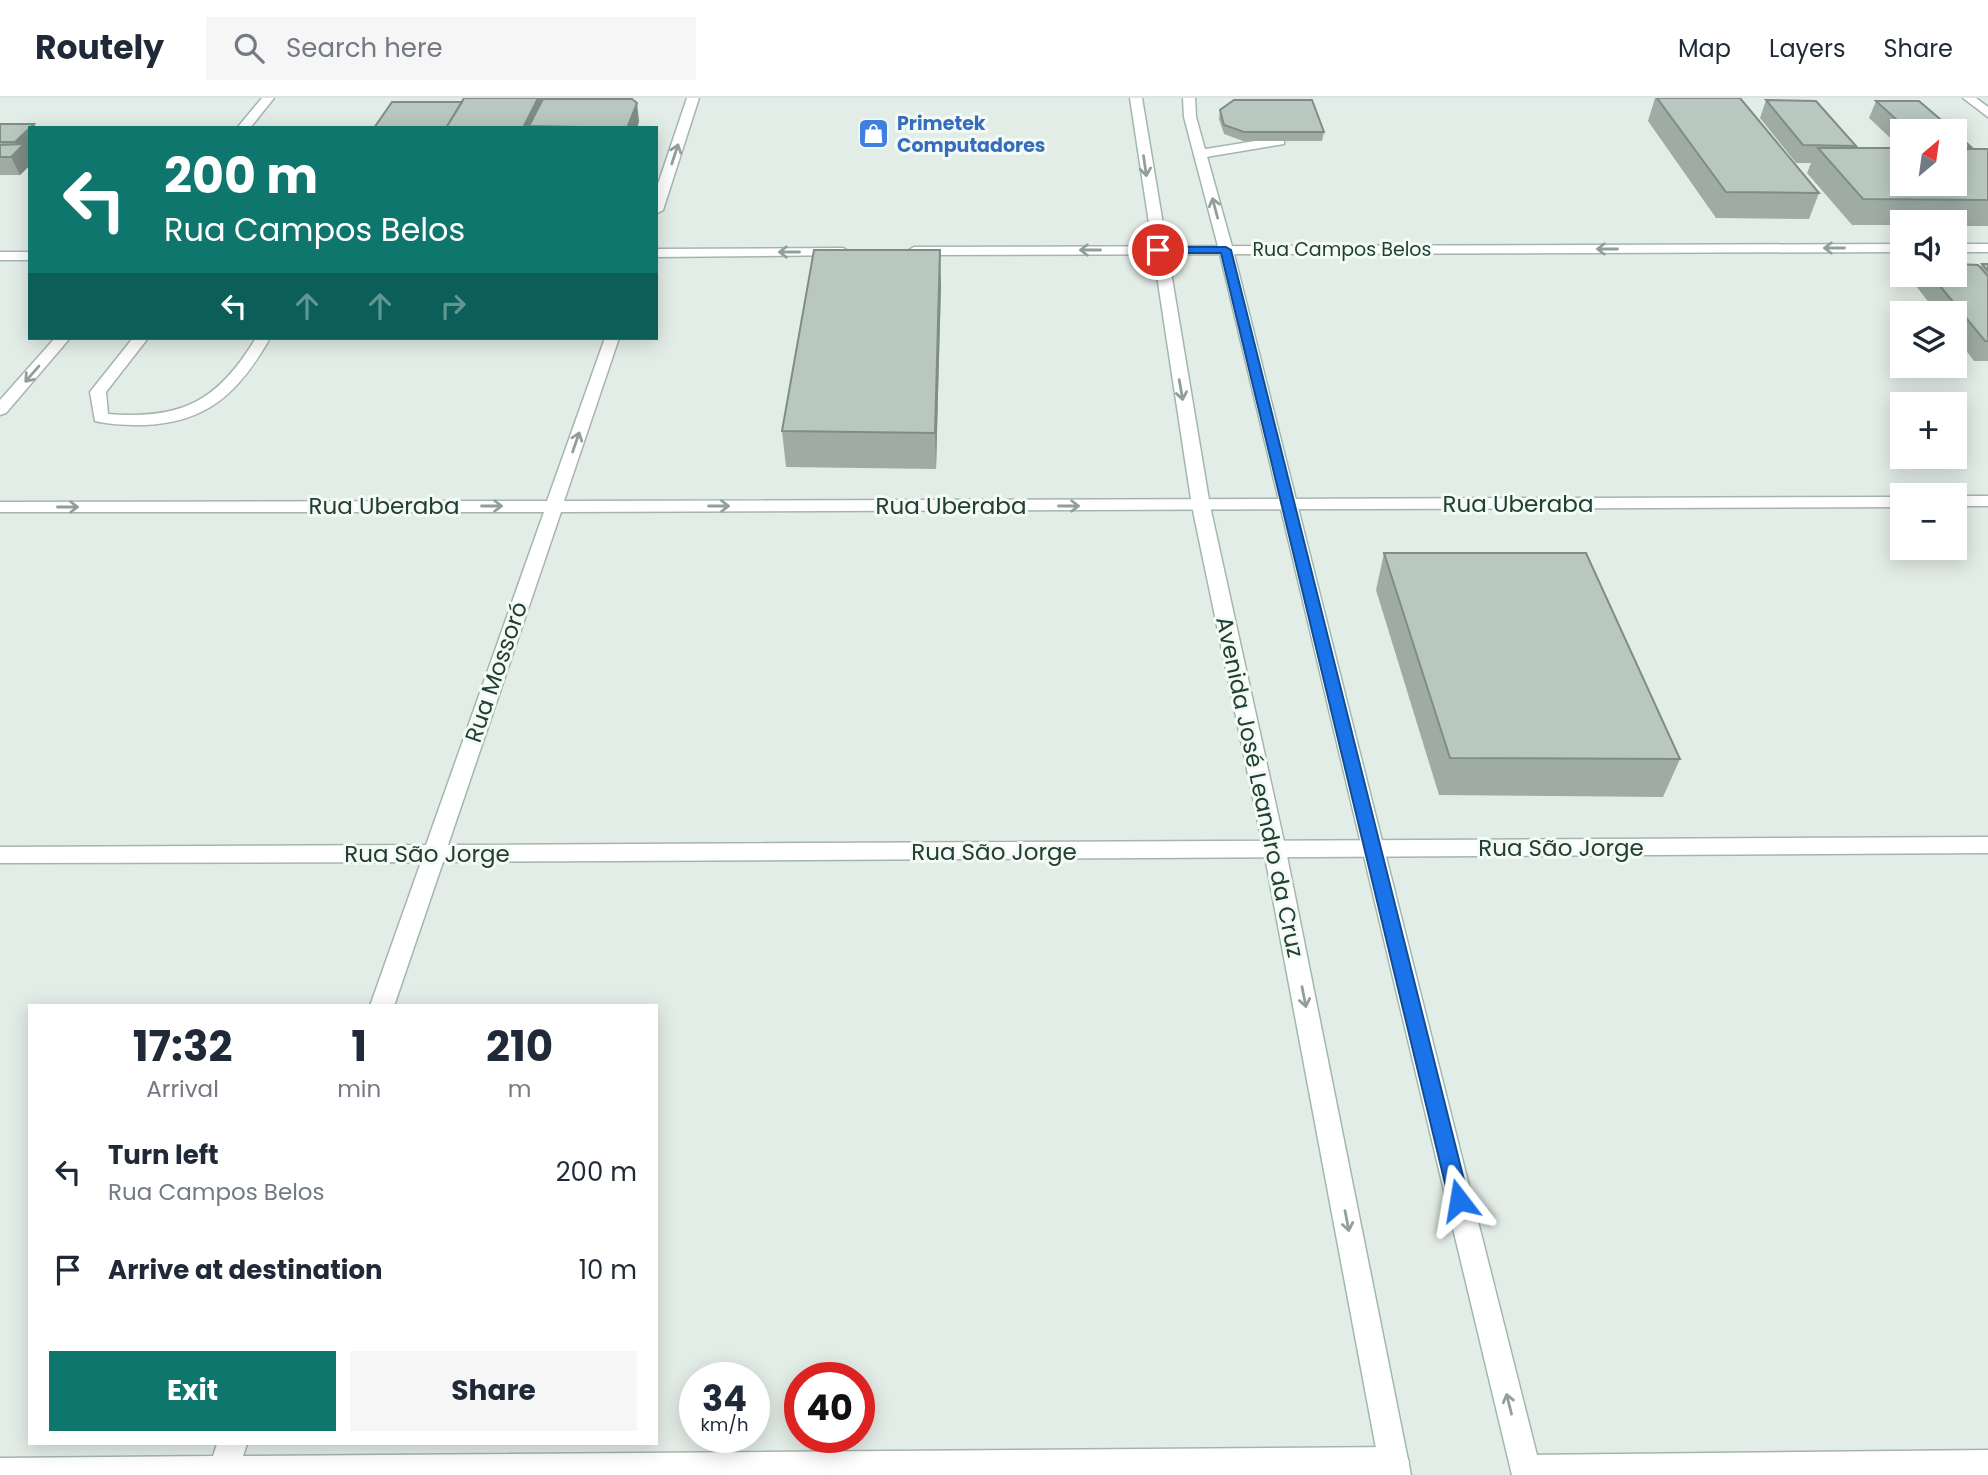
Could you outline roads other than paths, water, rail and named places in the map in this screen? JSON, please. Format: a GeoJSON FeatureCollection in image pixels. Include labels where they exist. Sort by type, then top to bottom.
{"type":"FeatureCollection","features":[{"type":"Feature","properties":{"kind":"street"},"geometry":{"type":"LineString","coordinates":[[245,126],[268,98]]}},
{"type":"Feature","properties":{"kind":"street"},"geometry":{"type":"LineString","coordinates":[[658,204],[693,98]]}},
{"type":"Feature","properties":{"kind":"street","name":"Avenida José Leandro da Cruz"},"geometry":{"type":"LineString","coordinates":[[1136,98],[1158,250],[1201,506],[1276,851],[1395,1468]]}},
{"type":"Feature","properties":{"kind":"street"},"geometry":{"type":"LineString","coordinates":[[1189,98],[1190,117],[1226,250],[1526,1473],[1988,1465]]}},
{"type":"Feature","properties":{"kind":"street"},"geometry":{"type":"LineString","coordinates":[[1969,98],[1988,113]]}},
{"type":"Feature","properties":{"kind":"street"},"geometry":{"type":"LineString","coordinates":[[1200,154],[1280,141]]}},
{"type":"Feature","properties":{"kind":"street","name":"Rua Campos Belos"},"geometry":{"type":"LineString","coordinates":[[893,251],[1890,248]]}},
{"type":"Feature","properties":{"kind":"street"},"geometry":{"type":"LineString","coordinates":[[1967,248],[1988,248]]}},
{"type":"Feature","properties":{"kind":"street"},"geometry":{"type":"LineString","coordinates":[[658,253],[851,251]]}},
{"type":"Feature","properties":{"kind":"street"},"geometry":{"type":"LineString","coordinates":[[0,256],[28,256]]}},
{"type":"Feature","properties":{"kind":"street"},"geometry":{"type":"LineString","coordinates":[[0,410],[61,340]]}},
{"type":"Feature","properties":{"kind":"street"},"geometry":{"type":"LineString","coordinates":[[139,340],[98,392],[101,418],[132,422],[172,418],[213,402],[249,366],[262,340]]}},
{"type":"Feature","properties":{"kind":"street","name":"Rua Mossoró"},"geometry":{"type":"LineString","coordinates":[[383,1004],[611,340]]}},
{"type":"Feature","properties":{"kind":"street"},"geometry":{"type":"LineString","coordinates":[[1967,501],[1988,501]]}},
{"type":"Feature","properties":{"kind":"street","name":"Rua Uberaba"},"geometry":{"type":"LineString","coordinates":[[0,507],[1287,506],[1890,502]]}},
{"type":"Feature","properties":{"kind":"street","name":"Rua São Jorge"},"geometry":{"type":"LineString","coordinates":[[0,855],[1276,851],[1988,845]]}},
{"type":"Feature","properties":{"kind":"street"},"geometry":{"type":"LineString","coordinates":[[0,1473],[225,1463],[1395,1468]]}},
{"type":"Feature","properties":{"kind":"place","name":"Primetek Computadores"},"geometry":{"type":"Point","coordinates":[874,134]}}]}
